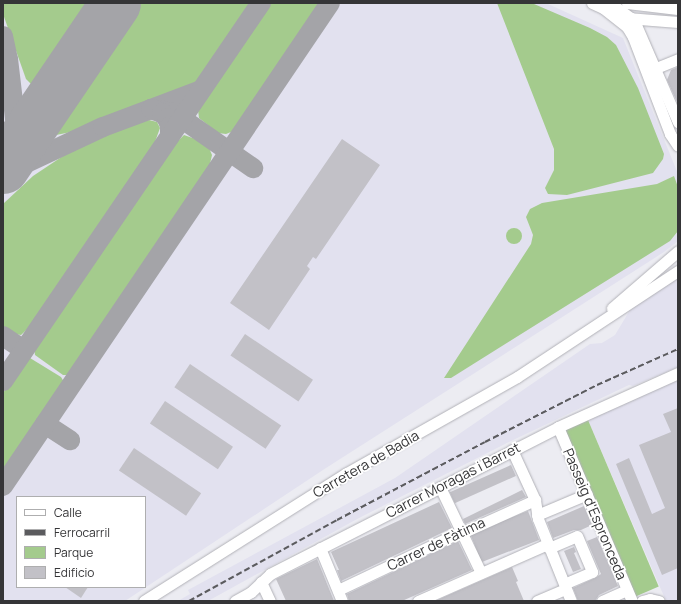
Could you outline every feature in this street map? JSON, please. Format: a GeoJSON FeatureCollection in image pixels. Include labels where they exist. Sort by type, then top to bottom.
{"type":"FeatureCollection","features":[{"type":"Feature","properties":{"kind":"street"},"geometry":{"type":"LineString","coordinates":[[592,3],[616,17],[627,27],[633,37],[678,152]]}},
{"type":"Feature","properties":{"kind":"street"},"geometry":{"type":"LineString","coordinates":[[601,3],[622,16],[678,22]]}},
{"type":"Feature","properties":{"kind":"street"},"geometry":{"type":"LineString","coordinates":[[610,3],[631,18],[641,34],[678,122]]}},
{"type":"Feature","properties":{"kind":"street"},"geometry":{"type":"LineString","coordinates":[[627,3],[678,10]]}},
{"type":"Feature","properties":{"kind":"street"},"geometry":{"type":"LineString","coordinates":[[656,68],[678,58]]}},
{"type":"Feature","properties":{"kind":"street"},"geometry":{"type":"LineString","coordinates":[[670,134],[678,146]]}},
{"type":"Feature","properties":{"kind":"street"},"geometry":{"type":"LineString","coordinates":[[589,329],[678,251]]}},
{"type":"Feature","properties":{"kind":"street"},"geometry":{"type":"LineString","coordinates":[[589,329],[678,259]]}},
{"type":"Feature","properties":{"kind":"street"},"geometry":{"type":"LineString","coordinates":[[589,329],[627,306],[678,270]]}},
{"type":"Feature","properties":{"kind":"street","name":"Carretera de Badia"},"geometry":{"type":"LineString","coordinates":[[144,601],[345,474],[517,376],[589,329]]}},
{"type":"Feature","properties":{"kind":"street","name":"Carrer Moragas i Barret"},"geometry":{"type":"LineString","coordinates":[[235,601],[248,594],[270,574],[320,548],[558,427],[678,373]]}},
{"type":"Feature","properties":{"kind":"street","name":"Passeig d'Espronceda"},"geometry":{"type":"LineString","coordinates":[[558,427],[632,601]]}},
{"type":"Feature","properties":{"kind":"street"},"geometry":{"type":"LineString","coordinates":[[512,450],[535,500],[537,516],[571,601]]}},
{"type":"Feature","properties":{"kind":"street"},"geometry":{"type":"LineString","coordinates":[[440,487],[463,532],[481,573]]}},
{"type":"Feature","properties":{"kind":"street"},"geometry":{"type":"LineString","coordinates":[[537,516],[587,494]]}},
{"type":"Feature","properties":{"kind":"street","name":"Carrer de Fàtima"},"geometry":{"type":"LineString","coordinates":[[338,590],[535,500]]}},
{"type":"Feature","properties":{"kind":"street"},"geometry":{"type":"LineString","coordinates":[[418,601],[481,573],[577,536],[592,572],[537,601]]}},
{"type":"Feature","properties":{"kind":"street"},"geometry":{"type":"LineString","coordinates":[[320,548],[342,601]]}},
{"type":"Feature","properties":{"kind":"street"},"geometry":{"type":"LineString","coordinates":[[261,582],[270,601]]}},
{"type":"Feature","properties":{"kind":"street"},"geometry":{"type":"LineString","coordinates":[[602,601],[627,590]]}},
{"type":"Feature","properties":{"kind":"street"},"geometry":{"type":"LineString","coordinates":[[642,601],[650,599],[659,601]]}},
{"type":"Feature","properties":{"kind":"shaded area"},"geometry":{"type":"Polygon","coordinates":[[[3,3],[548,4],[623,38],[678,174],[678,241],[664,252],[326,468],[146,587],[146,496],[16,496],[16,588],[145,588],[125,601],[3,601],[3,3]]]}},
{"type":"Feature","properties":{"kind":"shaded area"},"geometry":{"type":"Polygon","coordinates":[[[678,276],[678,367],[633,386],[629,385],[507,443],[359,518],[208,601],[178,601],[190,594],[188,590],[395,478],[590,344],[602,343],[615,335],[630,310],[678,276]]]}},
{"type":"Feature","properties":{"kind":"shaded area"},"geometry":{"type":"Polygon","coordinates":[[[678,378],[678,601],[666,601],[588,420],[678,378]]]}},
{"type":"Feature","properties":{"kind":"green space"},"geometry":{"type":"Polygon","coordinates":[[[3,3],[92,3],[40,79],[36,83],[31,84],[26,79],[3,14],[3,3]]]}},
{"type":"Feature","properties":{"kind":"green space"},"geometry":{"type":"Polygon","coordinates":[[[135,3],[252,3],[203,75],[194,85],[71,132],[56,135],[53,130],[55,122],[135,3]]]}},
{"type":"Feature","properties":{"kind":"green space"},"geometry":{"type":"Polygon","coordinates":[[[267,3],[322,3],[244,118],[231,132],[226,134],[218,133],[199,118],[198,110],[207,91],[267,3]]]}},
{"type":"Feature","properties":{"kind":"green space"},"geometry":{"type":"Polygon","coordinates":[[[497,3],[534,4],[590,28],[607,37],[616,45],[638,88],[664,154],[663,159],[653,173],[567,195],[548,194],[545,188],[554,170],[554,149],[497,3]]]}},
{"type":"Feature","properties":{"kind":"green space"},"geometry":{"type":"Polygon","coordinates":[[[149,120],[157,122],[160,128],[152,150],[38,319],[21,335],[15,334],[3,328],[3,204],[33,176],[75,148],[117,129],[149,120]]]}},
{"type":"Feature","properties":{"kind":"green space"},"geometry":{"type":"Polygon","coordinates":[[[184,135],[201,141],[209,148],[212,155],[209,168],[200,184],[73,372],[68,375],[63,375],[35,355],[34,347],[166,153],[184,135]]]}},
{"type":"Feature","properties":{"kind":"green space"},"geometry":{"type":"Polygon","coordinates":[[[674,176],[678,187],[678,231],[670,241],[451,378],[444,378],[531,244],[533,235],[526,217],[530,209],[542,203],[657,184],[674,176]]]}},
{"type":"Feature","properties":{"kind":"green space"},"geometry":{"type":"Polygon","coordinates":[[[514,228],[520,230],[522,236],[520,242],[514,244],[508,242],[506,236],[508,230],[514,228]]]}},
{"type":"Feature","properties":{"kind":"green space"},"geometry":{"type":"Polygon","coordinates":[[[30,358],[61,377],[64,382],[3,475],[3,393],[25,361],[30,358]]]}},
{"type":"Feature","properties":{"kind":"green space"},"geometry":{"type":"Polygon","coordinates":[[[588,420],[659,587],[636,596],[565,430],[588,420]]]}},
{"type":"Feature","properties":{"kind":"building"},"geometry":{"type":"Polygon","coordinates":[[[678,67],[678,104],[667,80],[671,70],[678,67]]]}},
{"type":"Feature","properties":{"kind":"building"},"geometry":{"type":"Polygon","coordinates":[[[342,139],[380,165],[316,259],[313,257],[307,266],[310,269],[269,330],[230,303],[342,139]]]}},
{"type":"Feature","properties":{"kind":"building"},"geometry":{"type":"Polygon","coordinates":[[[245,334],[313,380],[298,401],[230,356],[245,334]]]}},
{"type":"Feature","properties":{"kind":"building"},"geometry":{"type":"Polygon","coordinates":[[[190,364],[281,426],[266,449],[174,387],[190,364]]]}},
{"type":"Feature","properties":{"kind":"building"},"geometry":{"type":"Polygon","coordinates":[[[165,401],[233,447],[218,469],[150,423],[165,401]]]}},
{"type":"Feature","properties":{"kind":"building"},"geometry":{"type":"Polygon","coordinates":[[[678,408],[678,568],[662,575],[616,464],[629,458],[652,514],[665,508],[639,445],[671,432],[663,414],[678,408]]]}},
{"type":"Feature","properties":{"kind":"building"},"geometry":{"type":"Polygon","coordinates":[[[134,448],[201,493],[186,516],[119,470],[134,448]]]}},
{"type":"Feature","properties":{"kind":"building"},"geometry":{"type":"Polygon","coordinates":[[[511,465],[516,476],[455,503],[450,492],[511,465]]]}},
{"type":"Feature","properties":{"kind":"building"},"geometry":{"type":"Polygon","coordinates":[[[522,490],[526,497],[465,524],[463,519],[522,490]]]}},
{"type":"Feature","properties":{"kind":"building"},"geometry":{"type":"Polygon","coordinates":[[[439,502],[452,528],[341,581],[337,570],[339,570],[331,552],[439,502]]]}},
{"type":"Feature","properties":{"kind":"building"},"geometry":{"type":"Polygon","coordinates":[[[584,506],[592,525],[581,530],[574,530],[553,538],[547,522],[584,506]]]}},
{"type":"Feature","properties":{"kind":"building"},"geometry":{"type":"Polygon","coordinates":[[[528,511],[539,540],[481,562],[470,533],[528,511]]]}},
{"type":"Feature","properties":{"kind":"building"},"geometry":{"type":"Polygon","coordinates":[[[597,537],[618,586],[599,595],[595,601],[578,601],[573,588],[601,574],[587,541],[597,537]]]}},
{"type":"Feature","properties":{"kind":"building"},"geometry":{"type":"Polygon","coordinates":[[[458,541],[472,570],[402,601],[349,601],[347,594],[458,541]]]}},
{"type":"Feature","properties":{"kind":"building"},"geometry":{"type":"Polygon","coordinates":[[[574,547],[576,552],[574,553],[581,569],[573,572],[564,551],[574,547]]]}},
{"type":"Feature","properties":{"kind":"building"},"geometry":{"type":"Polygon","coordinates":[[[317,559],[334,601],[286,601],[276,579],[317,559]]]}},
{"type":"Feature","properties":{"kind":"building"},"geometry":{"type":"Polygon","coordinates":[[[512,567],[518,581],[516,582],[524,601],[435,601],[512,567]]]}},
{"type":"Feature","properties":{"kind":"building"},"geometry":{"type":"Polygon","coordinates":[[[66,588],[87,588],[81,598],[66,588]]]}},
{"type":"Feature","properties":{"kind":"taxiway"},"geometry":{"type":"LineString","coordinates":[[3,381],[261,3]]}},
{"type":"Feature","properties":{"kind":"taxiway"},"geometry":{"type":"LineString","coordinates":[[3,486],[330,3]]}},
{"type":"Feature","properties":{"kind":"taxiway"},"geometry":{"type":"LineString","coordinates":[[3,36],[8,59],[16,127],[21,141]]}},
{"type":"Feature","properties":{"kind":"taxiway"},"geometry":{"type":"LineString","coordinates":[[201,90],[151,109],[169,112],[181,118],[253,168]]}},
{"type":"Feature","properties":{"kind":"taxiway"},"geometry":{"type":"LineString","coordinates":[[3,174],[103,127],[151,109],[162,113],[167,118],[170,126],[170,135]]}},
{"type":"Feature","properties":{"kind":"taxiway"},"geometry":{"type":"LineString","coordinates":[[3,336],[24,350]]}},
{"type":"Feature","properties":{"kind":"taxiway"},"geometry":{"type":"LineString","coordinates":[[45,424],[70,440]]}},
{"type":"Feature","properties":{"kind":"runway"},"geometry":{"type":"LineString","coordinates":[[3,168],[115,3]]}},
{"type":"Feature","properties":{"kind":"railway"},"geometry":{"type":"LineString","coordinates":[[189,601],[337,520],[485,442],[597,385],[678,349]]}}]}
